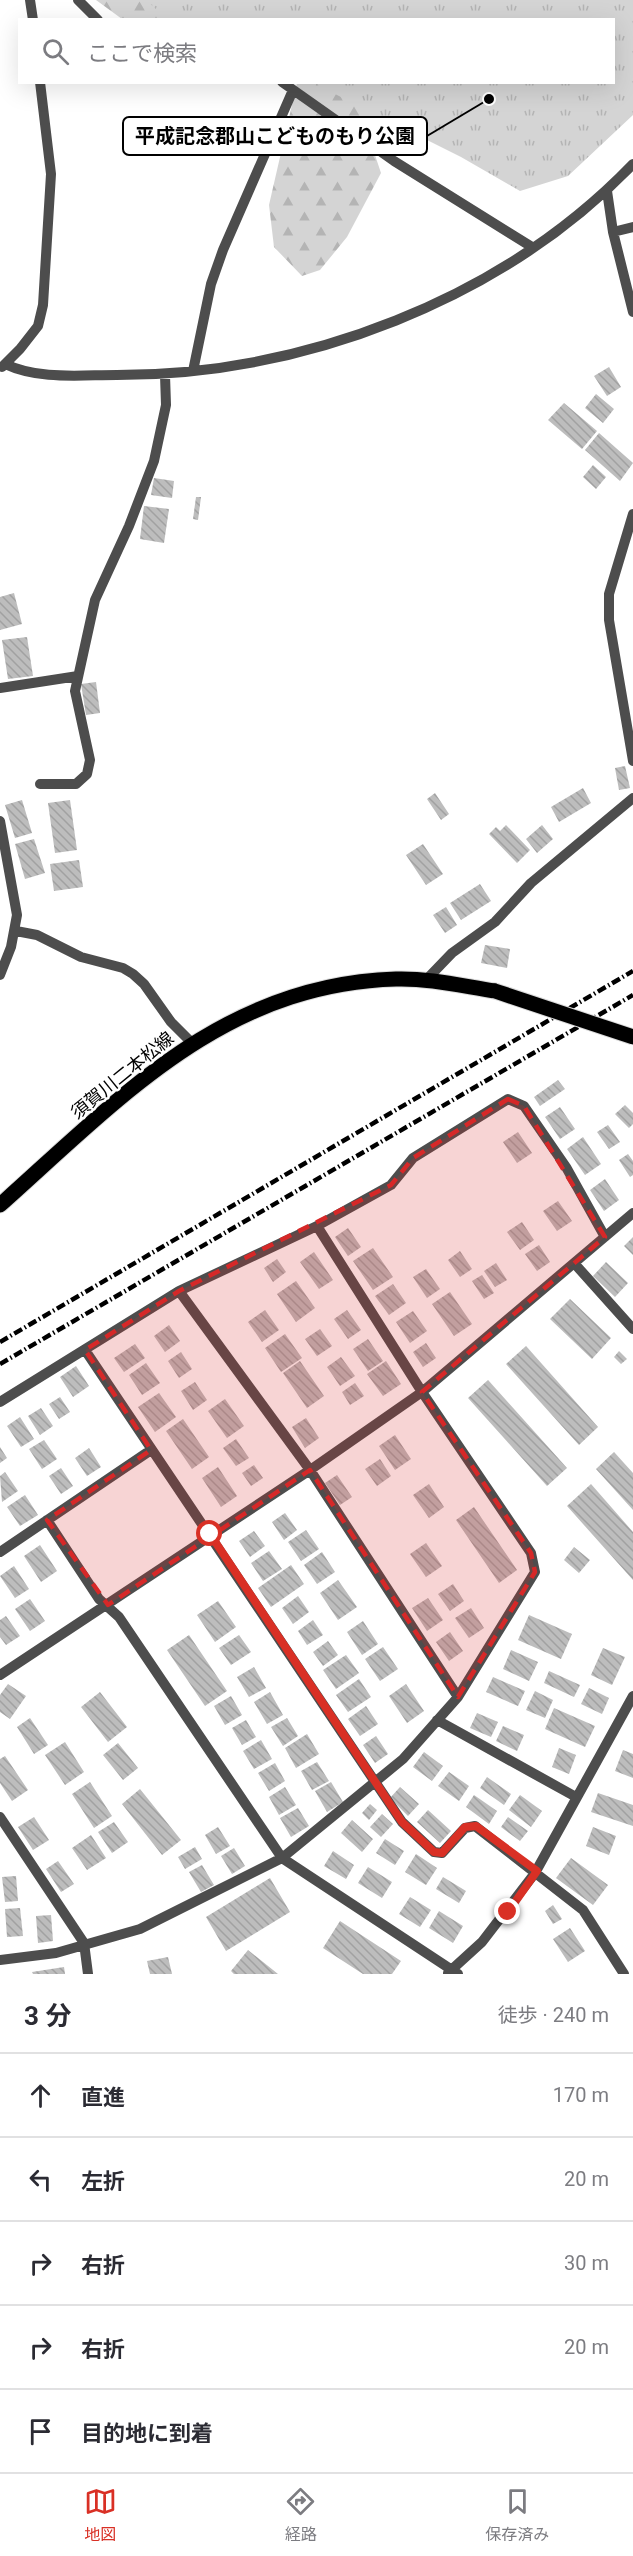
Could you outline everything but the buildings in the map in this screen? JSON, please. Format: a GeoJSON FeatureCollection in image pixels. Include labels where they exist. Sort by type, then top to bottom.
{"type":"FeatureCollection","features":[{"type":"Feature","properties":{"kind":"main road","name":"須賀川二本松線"},"geometry":{"type":"LineString","coordinates":[[0,1205],[127,1093],[193,1044],[238,1016],[290,996],[322,988],[394,979],[426,980],[495,991],[633,1037]]}},
{"type":"Feature","properties":{"kind":"street"},"geometry":{"type":"LineString","coordinates":[[30,0],[33,18]]}},
{"type":"Feature","properties":{"kind":"street"},"geometry":{"type":"LineString","coordinates":[[78,0],[96,18]]}},
{"type":"Feature","properties":{"kind":"street"},"geometry":{"type":"LineString","coordinates":[[40,84],[51,174],[43,304],[38,326],[3,366],[30,374],[165,375],[222,369],[288,355],[370,331],[436,304],[532,247],[607,191],[633,164]]}},
{"type":"Feature","properties":{"kind":"street"},"geometry":{"type":"LineString","coordinates":[[285,84],[394,161],[532,247]]}},
{"type":"Feature","properties":{"kind":"street"},"geometry":{"type":"LineString","coordinates":[[193,371],[212,284],[223,250],[293,90]]}},
{"type":"Feature","properties":{"kind":"street"},"geometry":{"type":"LineString","coordinates":[[607,191],[613,232],[633,312]]}},
{"type":"Feature","properties":{"kind":"street"},"geometry":{"type":"LineString","coordinates":[[613,232],[633,227]]}},
{"type":"Feature","properties":{"kind":"street"},"geometry":{"type":"LineString","coordinates":[[40,784],[76,784],[87,774],[90,760],[75,690],[95,600],[129,526],[153,461],[166,405],[165,375]]}},
{"type":"Feature","properties":{"kind":"street"},"geometry":{"type":"LineString","coordinates":[[633,514],[609,594],[609,620],[633,761]]}},
{"type":"Feature","properties":{"kind":"street"},"geometry":{"type":"LineString","coordinates":[[0,688],[78,676]]}},
{"type":"Feature","properties":{"kind":"street"},"geometry":{"type":"LineString","coordinates":[[426,980],[452,953],[495,922],[531,883],[633,798]]}},
{"type":"Feature","properties":{"kind":"street"},"geometry":{"type":"LineString","coordinates":[[0,821],[17,915],[16,931],[0,975]]}},
{"type":"Feature","properties":{"kind":"street"},"geometry":{"type":"LineString","coordinates":[[16,931],[37,936],[81,957],[123,968],[133,974],[144,984],[171,1022],[193,1044]]}},
{"type":"Feature","properties":{"kind":"street"},"geometry":{"type":"LineString","coordinates":[[0,1402],[179,1291],[317,1226],[391,1185],[413,1158],[508,1099],[524,1106],[566,1167],[605,1237]]}},
{"type":"Feature","properties":{"kind":"street"},"geometry":{"type":"LineString","coordinates":[[0,1675],[310,1470],[422,1392],[633,1213]]}},
{"type":"Feature","properties":{"kind":"street"},"geometry":{"type":"LineString","coordinates":[[0,1960],[56,1953],[84,1943],[140,1929],[282,1858],[403,1759],[458,1696],[536,1572],[531,1553],[422,1392],[317,1226]]}},
{"type":"Feature","properties":{"kind":"street"},"geometry":{"type":"LineString","coordinates":[[574,1263],[633,1329]]}},
{"type":"Feature","properties":{"kind":"street"},"geometry":{"type":"LineString","coordinates":[[179,1291],[310,1470],[458,1696]]}},
{"type":"Feature","properties":{"kind":"street"},"geometry":{"type":"LineString","coordinates":[[85,1350],[397,1817],[434,1852],[446,1851],[465,1827],[476,1826],[537,1871],[589,1918],[624,1974]]}},
{"type":"Feature","properties":{"kind":"street"},"geometry":{"type":"LineString","coordinates":[[0,1552],[152,1450]]}},
{"type":"Feature","properties":{"kind":"street"},"geometry":{"type":"LineString","coordinates":[[47,1520],[99,1599],[119,1617],[282,1858],[453,1973],[482,1942],[537,1871],[633,1696]]}},
{"type":"Feature","properties":{"kind":"street"},"geometry":{"type":"LineString","coordinates":[[437,1720],[576,1797]]}},
{"type":"Feature","properties":{"kind":"street"},"geometry":{"type":"LineString","coordinates":[[0,1818],[84,1943],[88,1974]]}},
{"type":"Feature","properties":{"kind":"highlighted area"},"geometry":{"type":"Polygon","coordinates":[[[508,1099],[524,1106],[605,1237],[422,1392],[531,1553],[535,1572],[458,1697],[310,1470],[108,1605],[47,1520],[151,1450],[85,1350],[179,1291],[391,1185],[413,1158],[508,1099]]]}},
{"type":"Feature","properties":{"kind":"green space"},"geometry":{"type":"Polygon","coordinates":[[[96,0],[422,0],[404,18],[121,18],[96,0]]]}},
{"type":"Feature","properties":{"kind":"green space"},"geometry":{"type":"Polygon","coordinates":[[[146,0],[633,0],[633,115],[568,176],[520,191],[461,157],[315,84],[615,84],[615,18],[166,18],[146,0]]]}},
{"type":"Feature","properties":{"kind":"green space"},"geometry":{"type":"Polygon","coordinates":[[[297,84],[404,84],[405,102],[366,128],[381,173],[347,237],[320,270],[302,276],[274,247],[269,205],[297,84]]]}},
{"type":"Feature","properties":{"kind":"railway"},"geometry":{"type":"LineString","coordinates":[[0,1342],[633,971]]}},
{"type":"Feature","properties":{"kind":"railway"},"geometry":{"type":"LineString","coordinates":[[0,1364],[633,995]]}},
{"type":"Feature","properties":{"kind":"place","name":"平成記念郡山こどものもり公園"},"geometry":{"type":"Point","coordinates":[489,99]}},
{"type":"Feature","properties":{"kind":"route"},"geometry":{"type":"LineString","coordinates":[[210,1534],[393,1812],[402,1822],[434,1852],[442,1853],[465,1827],[476,1826],[537,1871],[508,1912]]}}]}
